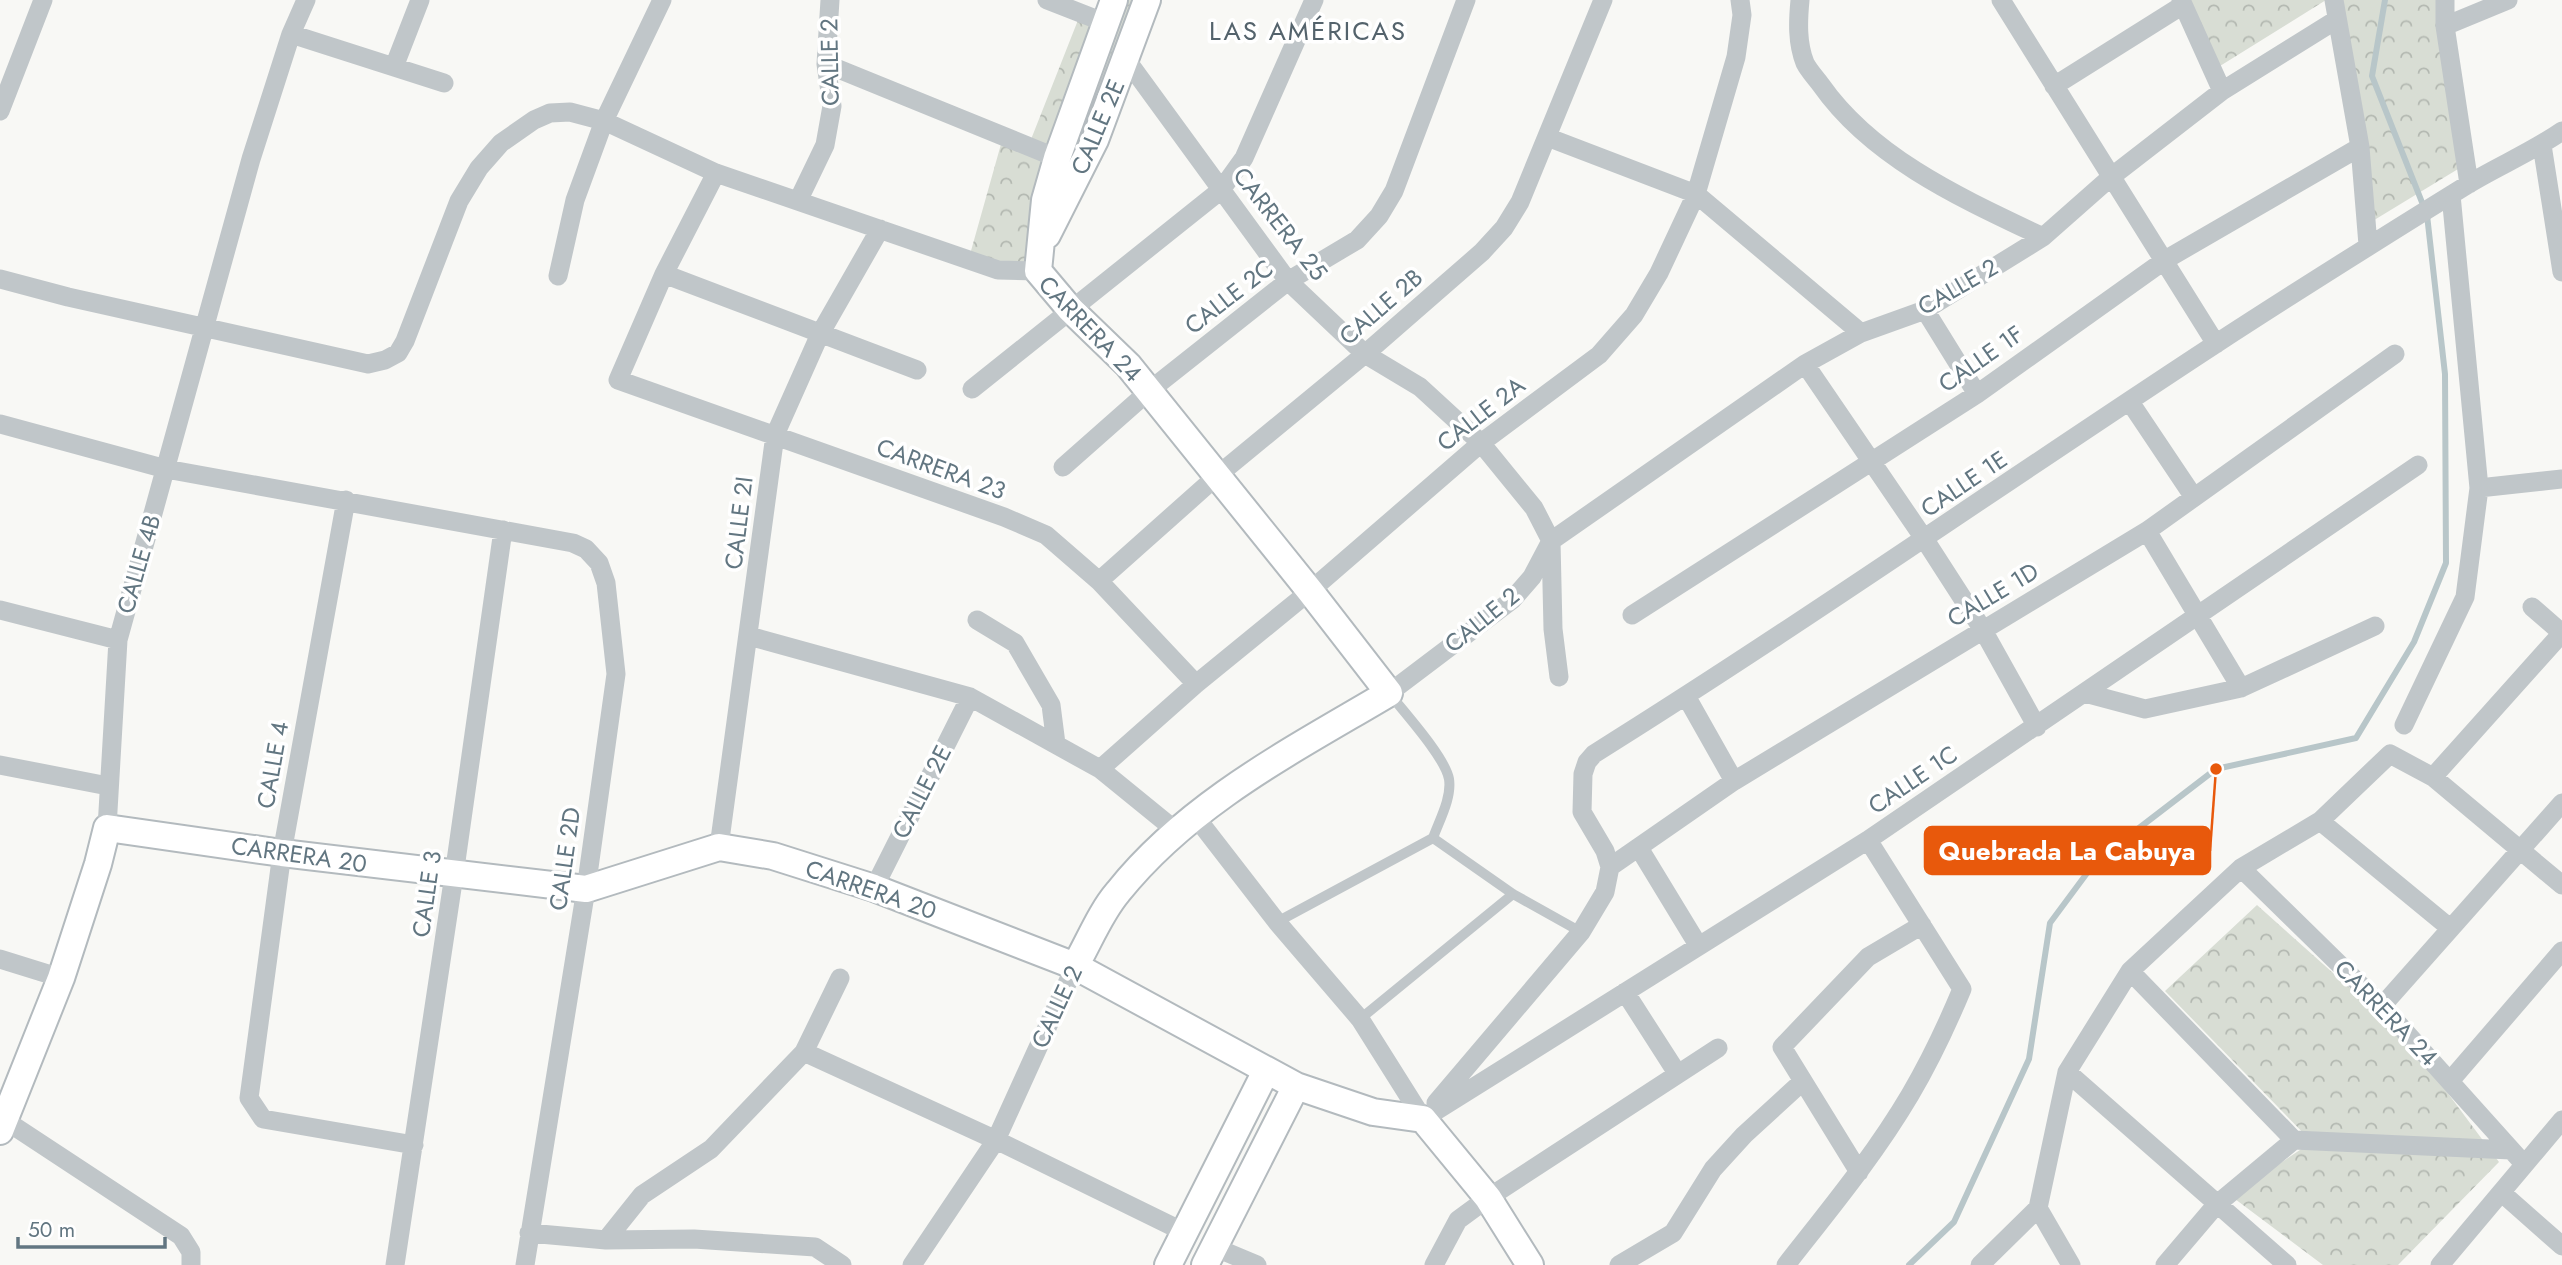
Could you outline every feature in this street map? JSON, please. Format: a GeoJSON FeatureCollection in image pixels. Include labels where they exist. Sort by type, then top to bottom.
{"type":"FeatureCollection","features":[{"type":"Feature","properties":{"kind":"street"},"geometry":{"type":"LineString","coordinates":[[0,111],[7,68],[43,0]]}},
{"type":"Feature","properties":{"kind":"street","name":"CALLE 4B"},"geometry":{"type":"LineString","coordinates":[[2,1123],[61,978],[98,864],[107,828],[118,640],[251,159],[291,34],[306,0]]}},
{"type":"Feature","properties":{"kind":"street"},"geometry":{"type":"LineString","coordinates":[[394,67],[419,0]]}},
{"type":"Feature","properties":{"kind":"street"},"geometry":{"type":"LineString","coordinates":[[558,276],[575,200],[604,121],[662,0]]}},
{"type":"Feature","properties":{"kind":"street","name":"CALLE 2"},"geometry":{"type":"LineString","coordinates":[[798,201],[825,145],[832,106],[826,64],[830,0]]}},
{"type":"Feature","properties":{"kind":"street"},"geometry":{"type":"LineString","coordinates":[[1047,0],[1110,12]]}},
{"type":"Feature","properties":{"kind":"street","name":"CALLE 2E"},"geometry":{"type":"LineString","coordinates":[[1039,260],[1095,139],[1147,0]]}},
{"type":"Feature","properties":{"kind":"street"},"geometry":{"type":"LineString","coordinates":[[972,389],[1221,190],[1244,158],[1314,0]]}},
{"type":"Feature","properties":{"kind":"street","name":"CALLE 2C"},"geometry":{"type":"LineString","coordinates":[[1063,467],[1149,391],[1288,281],[1357,240],[1379,216],[1394,191],[1466,0]]}},
{"type":"Feature","properties":{"kind":"street","name":"CALLE 2B"},"geometry":{"type":"LineString","coordinates":[[1099,581],[1218,475],[1365,354],[1482,252],[1504,228],[1520,202],[1603,0]]}},
{"type":"Feature","properties":{"kind":"street","name":"CALLE 2A"},"geometry":{"type":"LineString","coordinates":[[1100,769],[1196,684],[1310,591],[1481,443],[1599,355],[1634,315],[1659,273],[1696,194],[1736,57],[1742,15],[1740,0]]}},
{"type":"Feature","properties":{"kind":"street"},"geometry":{"type":"LineString","coordinates":[[1800,0],[1797,25],[1806,64],[1835,106],[1882,147],[1954,194],[2043,237]]}},
{"type":"Feature","properties":{"kind":"street"},"geometry":{"type":"LineString","coordinates":[[2001,0],[2216,344]]}},
{"type":"Feature","properties":{"kind":"street"},"geometry":{"type":"LineString","coordinates":[[2445,0],[2445,26],[2469,184]]}},
{"type":"Feature","properties":{"kind":"street"},"geometry":{"type":"LineString","coordinates":[[2445,26],[2508,0]]}},
{"type":"Feature","properties":{"kind":"street"},"geometry":{"type":"LineString","coordinates":[[2054,86],[2182,3],[2222,91]]}},
{"type":"Feature","properties":{"kind":"street"},"geometry":{"type":"LineString","coordinates":[[2335,10],[2360,147],[2368,245]]}},
{"type":"Feature","properties":{"kind":"street","name":"CALLE 2"},"geometry":{"type":"LineString","coordinates":[[912,1265],[996,1140],[1075,967],[1116,893],[1185,823],[1257,771],[1389,693],[1512,600],[1532,577],[1551,541],[1805,364],[1861,333],[1925,310],[2043,237],[2111,177],[2222,91],[2335,10]]}},
{"type":"Feature","properties":{"kind":"street","name":"CALLE 2E"},"geometry":{"type":"LineString","coordinates":[[1039,260],[1045,200],[1110,12]]}},
{"type":"Feature","properties":{"kind":"street"},"geometry":{"type":"LineString","coordinates":[[291,34],[444,83]]}},
{"type":"Feature","properties":{"kind":"street","name":"CARRERA 25"},"geometry":{"type":"LineString","coordinates":[[1126,59],[1288,281],[1365,354],[1420,387],[1481,443],[1534,508],[1551,541],[1553,629],[1559,677]]}},
{"type":"Feature","properties":{"kind":"street"},"geometry":{"type":"LineString","coordinates":[[826,64],[1058,158]]}},
{"type":"Feature","properties":{"kind":"street","name":"CARRERA 24"},"geometry":{"type":"LineString","coordinates":[[203,327],[368,364],[385,360],[398,353],[405,341],[459,201],[479,168],[501,143],[534,120],[550,113],[570,112],[604,121],[716,173],[998,270],[1039,260],[1070,309],[1128,365],[1389,693]]}},
{"type":"Feature","properties":{"kind":"street","name":"CALLE 1E"},"geometry":{"type":"LineString","coordinates":[[1610,867],[1605,851],[1582,812],[1583,774],[1587,762],[1594,754],[1925,540],[2368,245],[2562,131]]}},
{"type":"Feature","properties":{"kind":"street"},"geometry":{"type":"LineString","coordinates":[[1547,136],[1696,194],[1861,333]]}},
{"type":"Feature","properties":{"kind":"street"},"geometry":{"type":"LineString","coordinates":[[2542,145],[2562,272]]}},
{"type":"Feature","properties":{"kind":"street","name":"CALLE 1F"},"geometry":{"type":"LineString","coordinates":[[1632,615],[1976,394],[2165,260],[2360,147]]}},
{"type":"Feature","properties":{"kind":"street"},"geometry":{"type":"LineString","coordinates":[[716,173],[664,274],[917,370]]}},
{"type":"Feature","properties":{"kind":"street"},"geometry":{"type":"LineString","coordinates":[[2404,725],[2466,597],[2479,488],[2444,200]]}},
{"type":"Feature","properties":{"kind":"street","name":"CALLE 2I"},"geometry":{"type":"LineString","coordinates":[[719,847],[775,435],[820,334],[880,229]]}},
{"type":"Feature","properties":{"kind":"street","name":"CARRERA 23"},"geometry":{"type":"LineString","coordinates":[[664,274],[618,380],[1004,517],[1046,535],[1099,581],[1196,684]]}},
{"type":"Feature","properties":{"kind":"street"},"geometry":{"type":"LineString","coordinates":[[0,279],[203,327]]}},
{"type":"Feature","properties":{"kind":"street"},"geometry":{"type":"LineString","coordinates":[[1925,310],[1976,394]]}},
{"type":"Feature","properties":{"kind":"street","name":"CALLE 1D"},"geometry":{"type":"LineString","coordinates":[[1610,867],[1734,781],[2147,531],[2395,354]]}},
{"type":"Feature","properties":{"kind":"street"},"geometry":{"type":"LineString","coordinates":[[1805,364],[1983,630],[2036,727]]}},
{"type":"Feature","properties":{"kind":"street"},"geometry":{"type":"LineString","coordinates":[[2130,402],[2193,496]]}},
{"type":"Feature","properties":{"kind":"street","name":"CALLE 2D"},"geometry":{"type":"LineString","coordinates":[[0,424],[166,469],[573,542],[586,549],[599,563],[606,583],[616,674],[586,889],[525,1265]]}},
{"type":"Feature","properties":{"kind":"street","name":"CALLE 1C"},"geometry":{"type":"LineString","coordinates":[[1423,1119],[1868,840],[2418,465]]}},
{"type":"Feature","properties":{"kind":"street"},"geometry":{"type":"LineString","coordinates":[[2479,488],[2562,479]]}},
{"type":"Feature","properties":{"kind":"street","name":"CALLE 4"},"geometry":{"type":"LineString","coordinates":[[346,500],[282,853],[249,1098],[263,1119],[414,1145]]}},
{"type":"Feature","properties":{"kind":"street","name":"CALLE 3"},"geometry":{"type":"LineString","coordinates":[[395,1265],[503,530]]}},
{"type":"Feature","properties":{"kind":"street"},"geometry":{"type":"LineString","coordinates":[[2147,531],[2241,688]]}},
{"type":"Feature","properties":{"kind":"street"},"geometry":{"type":"LineString","coordinates":[[2434,777],[2562,633],[2532,607]]}},
{"type":"Feature","properties":{"kind":"street"},"geometry":{"type":"LineString","coordinates":[[0,610],[118,640]]}},
{"type":"Feature","properties":{"kind":"street"},"geometry":{"type":"LineString","coordinates":[[976,620],[1015,643],[1051,705],[1056,744]]}},
{"type":"Feature","properties":{"kind":"street"},"geometry":{"type":"LineString","coordinates":[[2085,693],[2145,709],[2241,688],[2375,626]]}},
{"type":"Feature","properties":{"kind":"street"},"geometry":{"type":"LineString","coordinates":[[749,636],[970,697],[1100,769],[1185,823],[1277,922],[1360,1019],[1423,1119],[1488,1198],[1530,1265]]}},
{"type":"Feature","properties":{"kind":"street"},"geometry":{"type":"LineString","coordinates":[[1686,696],[1734,781]]}},
{"type":"Feature","properties":{"kind":"street","name":"CALLE 2E"},"geometry":{"type":"LineString","coordinates":[[874,888],[970,697]]}},
{"type":"Feature","properties":{"kind":"street"},"geometry":{"type":"LineString","coordinates":[[1980,1265],[2038,1208],[2067,1073],[2130,971],[2241,868],[2320,821],[2390,754],[2434,777],[2562,885]]}},
{"type":"Feature","properties":{"kind":"street"},"geometry":{"type":"LineString","coordinates":[[0,765],[108,786]]}},
{"type":"Feature","properties":{"kind":"street"},"geometry":{"type":"LineString","coordinates":[[2382,1006],[2562,803]]}},
{"type":"Feature","properties":{"kind":"street"},"geometry":{"type":"LineString","coordinates":[[2320,821],[2450,928]]}},
{"type":"Feature","properties":{"kind":"street","name":"CARRERA 20"},"geometry":{"type":"LineString","coordinates":[[107,828],[454,875],[586,889],[719,847],[773,856],[874,888],[1075,967],[1296,1086],[1373,1112],[1423,1119]]}},
{"type":"Feature","properties":{"kind":"street"},"geometry":{"type":"LineString","coordinates":[[1786,1265],[1859,1172],[1910,1096],[1943,1034],[1962,989],[1868,840]]}},
{"type":"Feature","properties":{"kind":"street"},"geometry":{"type":"LineString","coordinates":[[1639,848],[1698,945]]}},
{"type":"Feature","properties":{"kind":"street"},"geometry":{"type":"LineString","coordinates":[[1423,1119],[1581,932],[1605,892],[1610,867]]}},
{"type":"Feature","properties":{"kind":"street","name":"CARRERA 24"},"geometry":{"type":"LineString","coordinates":[[2241,868],[2382,1006],[2518,1157]]}},
{"type":"Feature","properties":{"kind":"street"},"geometry":{"type":"LineString","coordinates":[[1859,1172],[1782,1047],[1868,957],[1922,925]]}},
{"type":"Feature","properties":{"kind":"street"},"geometry":{"type":"LineString","coordinates":[[2450,1081],[2562,951]]}},
{"type":"Feature","properties":{"kind":"street"},"geometry":{"type":"LineString","coordinates":[[0,959],[61,978]]}},
{"type":"Feature","properties":{"kind":"street"},"geometry":{"type":"LineString","coordinates":[[2130,971],[2294,1140],[2518,1157]]}},
{"type":"Feature","properties":{"kind":"street"},"geometry":{"type":"LineString","coordinates":[[606,1240],[642,1195],[711,1149],[804,1052],[840,978]]}},
{"type":"Feature","properties":{"kind":"street"},"geometry":{"type":"LineString","coordinates":[[1625,992],[1677,1073]]}},
{"type":"Feature","properties":{"kind":"street"},"geometry":{"type":"LineString","coordinates":[[1434,1265],[1458,1220],[1718,1048]]}},
{"type":"Feature","properties":{"kind":"street"},"geometry":{"type":"LineString","coordinates":[[804,1052],[996,1140],[1184,1232]]}},
{"type":"Feature","properties":{"kind":"street"},"geometry":{"type":"LineString","coordinates":[[1168,1265],[1266,1071]]}},
{"type":"Feature","properties":{"kind":"street"},"geometry":{"type":"LineString","coordinates":[[2067,1073],[2287,1265]]}},
{"type":"Feature","properties":{"kind":"street"},"geometry":{"type":"LineString","coordinates":[[1619,1265],[1673,1233],[1713,1169],[1744,1135],[1803,1081]]}},
{"type":"Feature","properties":{"kind":"street"},"geometry":{"type":"LineString","coordinates":[[1256,1265],[1210,1256],[1296,1086]]}},
{"type":"Feature","properties":{"kind":"street"},"geometry":{"type":"LineString","coordinates":[[2440,1265],[2502,1193],[2518,1157],[2562,1119]]}},
{"type":"Feature","properties":{"kind":"street"},"geometry":{"type":"LineString","coordinates":[[2,1123],[181,1236],[191,1252],[191,1265]]}},
{"type":"Feature","properties":{"kind":"street"},"geometry":{"type":"LineString","coordinates":[[2165,1265],[2216,1205],[2294,1140]]}},
{"type":"Feature","properties":{"kind":"street"},"geometry":{"type":"LineString","coordinates":[[2502,1193],[2562,1246]]}},
{"type":"Feature","properties":{"kind":"street"},"geometry":{"type":"LineString","coordinates":[[2038,1208],[2071,1265]]}},
{"type":"Feature","properties":{"kind":"street"},"geometry":{"type":"LineString","coordinates":[[529,1233],[606,1240],[694,1239],[815,1247],[842,1265]]}},
{"type":"Feature","properties":{"kind":"lane","name":"CARRERA 24"},"geometry":{"type":"LineString","coordinates":[[1389,693],[1441,760],[1449,779],[1448,796],[1433,838]]}},
{"type":"Feature","properties":{"kind":"lane"},"geometry":{"type":"LineString","coordinates":[[1277,922],[1433,838],[1513,894],[1581,932]]}},
{"type":"Feature","properties":{"kind":"lane"},"geometry":{"type":"LineString","coordinates":[[1360,1019],[1513,894]]}},
{"type":"Feature","properties":{"kind":"green space"},"geometry":{"type":"Polygon","coordinates":[[[1120,0],[1146,0],[1038,270],[969,258],[1003,137],[1028,147],[1080,15],[1110,27],[1120,0]]]}},
{"type":"Feature","properties":{"kind":"green space"},"geometry":{"type":"Polygon","coordinates":[[[2190,0],[2326,0],[2220,66],[2190,0]]]}},
{"type":"Feature","properties":{"kind":"green space"},"geometry":{"type":"Polygon","coordinates":[[[2340,0],[2441,0],[2463,166],[2371,222],[2340,0]]]}},
{"type":"Feature","properties":{"kind":"green space"},"geometry":{"type":"Polygon","coordinates":[[[2257,905],[2379,1014],[2441,1084],[2499,1162],[2398,1265],[2323,1265],[2231,1196],[2312,1142],[2165,991],[2257,905]]]}},
{"type":"Feature","properties":{"kind":"waterway"},"geometry":{"type":"LineString","coordinates":[[1909,1265],[1954,1222],[2029,1059],[2050,923],[2096,861],[2216,769],[2356,738],[2414,642],[2446,563],[2445,374],[2427,215],[2372,76],[2385,0]]}},
{"type":"Feature","properties":{"kind":"place","name":"Quebrada La Cabuya"},"geometry":{"type":"Point","coordinates":[2216,769]}},
{"type":"Feature","properties":{"kind":"district","name":"LAS AMÉRICAS"},"geometry":{"type":"Point","coordinates":[1308,31]}}]}
